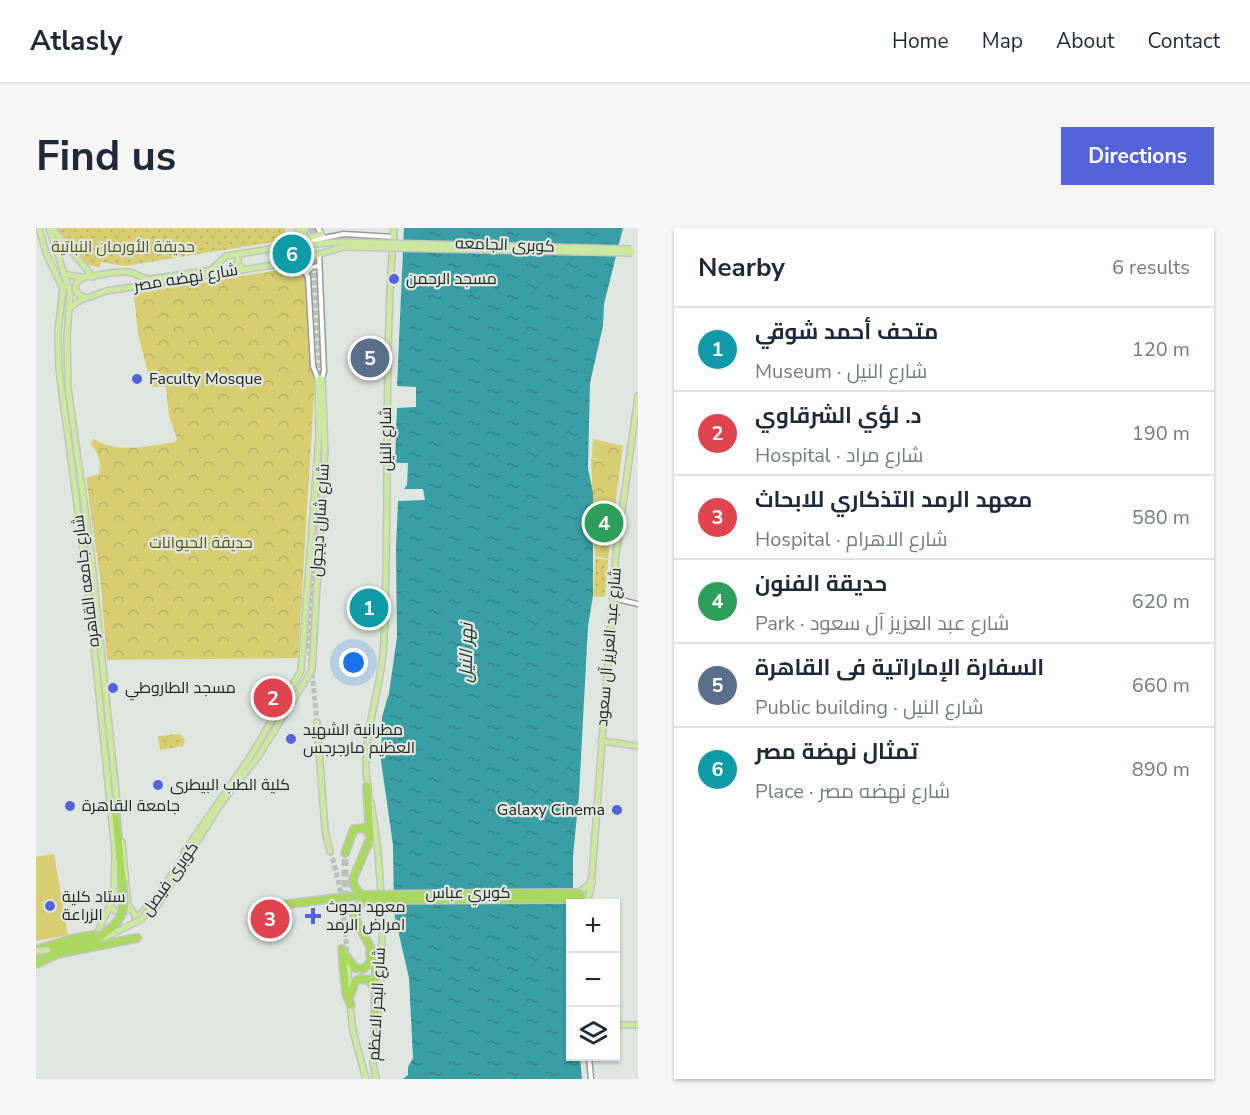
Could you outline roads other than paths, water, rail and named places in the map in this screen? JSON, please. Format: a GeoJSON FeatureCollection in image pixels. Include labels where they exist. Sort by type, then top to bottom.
{"type":"FeatureCollection","features":[{"type":"Feature","properties":{"kind":"highway"},"geometry":{"type":"LineString","coordinates":[[347,957],[359,969],[366,968],[371,962],[371,954],[354,913],[363,897],[353,882],[370,835],[367,786]]}},
{"type":"Feature","properties":{"kind":"highway"},"geometry":{"type":"LineString","coordinates":[[100,937],[120,920],[124,909],[115,807],[117,801]]}},
{"type":"Feature","properties":{"kind":"highway"},"geometry":{"type":"LineString","coordinates":[[345,853],[354,829],[365,828],[370,835]]}},
{"type":"Feature","properties":{"kind":"highway","name":"كوبري عباس"},"geometry":{"type":"LineString","coordinates":[[272,906],[363,897],[580,898]]}},
{"type":"Feature","properties":{"kind":"highway"},"geometry":{"type":"LineString","coordinates":[[360,931],[376,958],[375,1035]]}},
{"type":"Feature","properties":{"kind":"highway"},"geometry":{"type":"LineString","coordinates":[[36,951],[113,932]]}},
{"type":"Feature","properties":{"kind":"highway","name":"كوبرى فيصل"},"geometry":{"type":"LineString","coordinates":[[36,951],[100,937]]}},
{"type":"Feature","properties":{"kind":"highway"},"geometry":{"type":"LineString","coordinates":[[36,964],[57,954],[137,938]]}},
{"type":"Feature","properties":{"kind":"highway"},"geometry":{"type":"LineString","coordinates":[[342,949],[346,994],[351,1005]]}},
{"type":"Feature","properties":{"kind":"highway"},"geometry":{"type":"LineString","coordinates":[[350,996],[355,982],[359,979],[369,980],[375,989]]}},
{"type":"Feature","properties":{"kind":"main road","name":"شارع جامعه القاهره"},"geometry":{"type":"LineString","coordinates":[[39,228],[44,247],[63,289],[58,348],[88,553],[129,909]]}},
{"type":"Feature","properties":{"kind":"main road","name":"شارع جامعه القاهره"},"geometry":{"type":"LineString","coordinates":[[50,228],[70,291],[67,372],[72,436]]}},
{"type":"Feature","properties":{"kind":"main road"},"geometry":{"type":"LineString","coordinates":[[50,228],[93,277]]}},
{"type":"Feature","properties":{"kind":"main road"},"geometry":{"type":"LineString","coordinates":[[280,247],[301,228]]}},
{"type":"Feature","properties":{"kind":"main road"},"geometry":{"type":"LineString","coordinates":[[288,246],[302,235],[306,228]]}},
{"type":"Feature","properties":{"kind":"main road","name":"شارع النيل"},"geometry":{"type":"LineString","coordinates":[[367,732],[384,650],[386,370],[394,228]]}},
{"type":"Feature","properties":{"kind":"main road"},"geometry":{"type":"LineString","coordinates":[[302,235],[309,238],[321,233]]}},
{"type":"Feature","properties":{"kind":"main road"},"geometry":{"type":"LineString","coordinates":[[44,247],[54,243]]}},
{"type":"Feature","properties":{"kind":"main road","name":"شارع نهضه مصر"},"geometry":{"type":"LineString","coordinates":[[66,274],[83,278],[130,272],[148,280],[211,270],[226,256],[288,246],[342,244]]}},
{"type":"Feature","properties":{"kind":"main road","name":"شارع نهضه مصر"},"geometry":{"type":"LineString","coordinates":[[69,309],[86,298],[115,289],[293,262],[342,244]]}},
{"type":"Feature","properties":{"kind":"main road","name":"كوبرى الجامعه"},"geometry":{"type":"LineString","coordinates":[[342,244],[635,251]]}},
{"type":"Feature","properties":{"kind":"main road"},"geometry":{"type":"LineString","coordinates":[[240,254],[237,263],[243,269]]}},
{"type":"Feature","properties":{"kind":"main road"},"geometry":{"type":"LineString","coordinates":[[114,275],[117,282],[115,289]]}},
{"type":"Feature","properties":{"kind":"main road"},"geometry":{"type":"LineString","coordinates":[[83,278],[77,282],[75,288],[78,294],[86,298]]}},
{"type":"Feature","properties":{"kind":"main road","name":"شارع شارل ديجول"},"geometry":{"type":"LineString","coordinates":[[149,905],[250,757],[299,676],[304,649],[319,436],[320,379]]}},
{"type":"Feature","properties":{"kind":"main road","name":"شارع شارل ديجول"},"geometry":{"type":"LineString","coordinates":[[306,681],[314,662],[325,451],[320,379]]}},
{"type":"Feature","properties":{"kind":"main road","name":"شارع عبد العزيز آل سعود"},"geometry":{"type":"LineString","coordinates":[[580,898],[592,880],[613,598],[638,396]]}},
{"type":"Feature","properties":{"kind":"main road","name":"شارع جامعه القاهره"},"geometry":{"type":"LineString","coordinates":[[88,553],[115,852],[116,887],[100,937]]}},
{"type":"Feature","properties":{"kind":"main road"},"geometry":{"type":"LineString","coordinates":[[304,649],[313,650]]}},
{"type":"Feature","properties":{"kind":"main road"},"geometry":{"type":"LineString","coordinates":[[113,932],[137,918],[149,905],[157,906],[222,802],[258,757],[306,681],[299,676]]}},
{"type":"Feature","properties":{"kind":"main road"},"geometry":{"type":"LineString","coordinates":[[317,722],[318,766],[330,851]]}},
{"type":"Feature","properties":{"kind":"main road","name":"شارع البحر الاعظم"},"geometry":{"type":"LineString","coordinates":[[367,732],[367,786],[379,855],[381,962],[373,1063],[376,1079]]}},
{"type":"Feature","properties":{"kind":"main road"},"geometry":{"type":"LineString","coordinates":[[601,741],[638,746]]}},
{"type":"Feature","properties":{"kind":"main road","name":"كوبرى فيصل"},"geometry":{"type":"LineString","coordinates":[[100,937],[142,919],[191,846],[202,836]]}},
{"type":"Feature","properties":{"kind":"main road"},"geometry":{"type":"LineString","coordinates":[[580,898],[592,880]]}},
{"type":"Feature","properties":{"kind":"main road"},"geometry":{"type":"LineString","coordinates":[[111,907],[119,914],[129,909],[137,918]]}},
{"type":"Feature","properties":{"kind":"main road","name":"شارع البحر الاعظم"},"geometry":{"type":"LineString","coordinates":[[347,957],[353,1031],[366,1079]]}},
{"type":"Feature","properties":{"kind":"main road"},"geometry":{"type":"LineString","coordinates":[[620,1025],[638,1025]]}},
{"type":"Feature","properties":{"kind":"street"},"geometry":{"type":"LineString","coordinates":[[288,246],[321,233],[394,237]]}},
{"type":"Feature","properties":{"kind":"street"},"geometry":{"type":"LineString","coordinates":[[319,253],[324,372],[320,379]]}},
{"type":"Feature","properties":{"kind":"street"},"geometry":{"type":"LineString","coordinates":[[293,262],[306,273]]}},
{"type":"Feature","properties":{"kind":"street"},"geometry":{"type":"LineString","coordinates":[[319,266],[310,268],[306,273],[313,366],[320,379]]}},
{"type":"Feature","properties":{"kind":"street"},"geometry":{"type":"LineString","coordinates":[[613,598],[638,604]]}},
{"type":"Feature","properties":{"kind":"street"},"geometry":{"type":"LineString","coordinates":[[589,1061],[591,1079]]}},
{"type":"Feature","properties":{"kind":"water","name":"نهر النيل"},"geometry":{"type":"Polygon","coordinates":[[[404,228],[623,228],[604,304],[603,326],[590,383],[588,468],[593,493],[593,596],[588,626],[579,795],[573,856],[573,899],[566,899],[566,1061],[580,1061],[582,1079],[403,1079],[408,1075],[408,1067],[413,1058],[409,978],[394,913],[393,845],[381,761],[382,717],[389,693],[397,637],[398,501],[425,500],[423,489],[404,489],[407,485],[408,463],[395,463],[397,408],[416,407],[416,387],[397,386],[404,228]]]}},
{"type":"Feature","properties":{"kind":"tunnel"},"geometry":{"type":"LineString","coordinates":[[310,228],[318,379]]}},
{"type":"Feature","properties":{"kind":"tunnel"},"geometry":{"type":"LineString","coordinates":[[314,228],[322,379]]}},
{"type":"Feature","properties":{"kind":"tunnel"},"geometry":{"type":"LineString","coordinates":[[313,546],[309,643],[317,722]]}},
{"type":"Feature","properties":{"kind":"tunnel"},"geometry":{"type":"LineString","coordinates":[[330,851],[342,903],[347,957]]}},
{"type":"Feature","properties":{"kind":"tunnel"},"geometry":{"type":"LineString","coordinates":[[345,853],[345,908]]}},
{"type":"Feature","properties":{"kind":"place","name":"تمثال نهضة مصر"},"geometry":{"type":"Point","coordinates":[292,254]}},
{"type":"Feature","properties":{"kind":"place","name":"مسجد الرحمن"},"geometry":{"type":"Point","coordinates":[394,279]}},
{"type":"Feature","properties":{"kind":"place","name":"السفارة الإماراتية فى القاهرة"},"geometry":{"type":"Point","coordinates":[370,358]}},
{"type":"Feature","properties":{"kind":"place","name":"Faculty Mosque"},"geometry":{"type":"Point","coordinates":[137,379]}},
{"type":"Feature","properties":{"kind":"place","name":"حديقة الفنون"},"geometry":{"type":"Point","coordinates":[604,523]}},
{"type":"Feature","properties":{"kind":"place","name":"متحف أحمد شوقي"},"geometry":{"type":"Point","coordinates":[369,608]}},
{"type":"Feature","properties":{"kind":"place","name":"مسجد الطاروطي"},"geometry":{"type":"Point","coordinates":[113,688]}},
{"type":"Feature","properties":{"kind":"place","name":"د. لؤي الشرقاوي"},"geometry":{"type":"Point","coordinates":[273,698]}},
{"type":"Feature","properties":{"kind":"place","name":"مطرانية الشهيد العظيم مارجرجس"},"geometry":{"type":"Point","coordinates":[291,739]}},
{"type":"Feature","properties":{"kind":"place","name":"كلية الطب البيطرى"},"geometry":{"type":"Point","coordinates":[158,785]}},
{"type":"Feature","properties":{"kind":"place","name":"جامعة القاهرة"},"geometry":{"type":"Point","coordinates":[70,806]}},
{"type":"Feature","properties":{"kind":"place","name":"Galaxy Cinema"},"geometry":{"type":"Point","coordinates":[617,810]}},
{"type":"Feature","properties":{"kind":"place","name":"ستاد كلية الزراعة"},"geometry":{"type":"Point","coordinates":[50,906]}},
{"type":"Feature","properties":{"kind":"place","name":"معهد بحوث امراض الرمد"},"geometry":{"type":"Point","coordinates":[313,916]}},
{"type":"Feature","properties":{"kind":"place","name":"معهد الرمد التذكاري للابحاث"},"geometry":{"type":"Point","coordinates":[270,919]}},
{"type":"Feature","properties":{"kind":"park label","name":"حديقة الأورمان النباتية"},"geometry":{"type":"Point","coordinates":[123,247]}},
{"type":"Feature","properties":{"kind":"park label","name":"حديقة الحيوانات"},"geometry":{"type":"Point","coordinates":[201,543]}}]}
